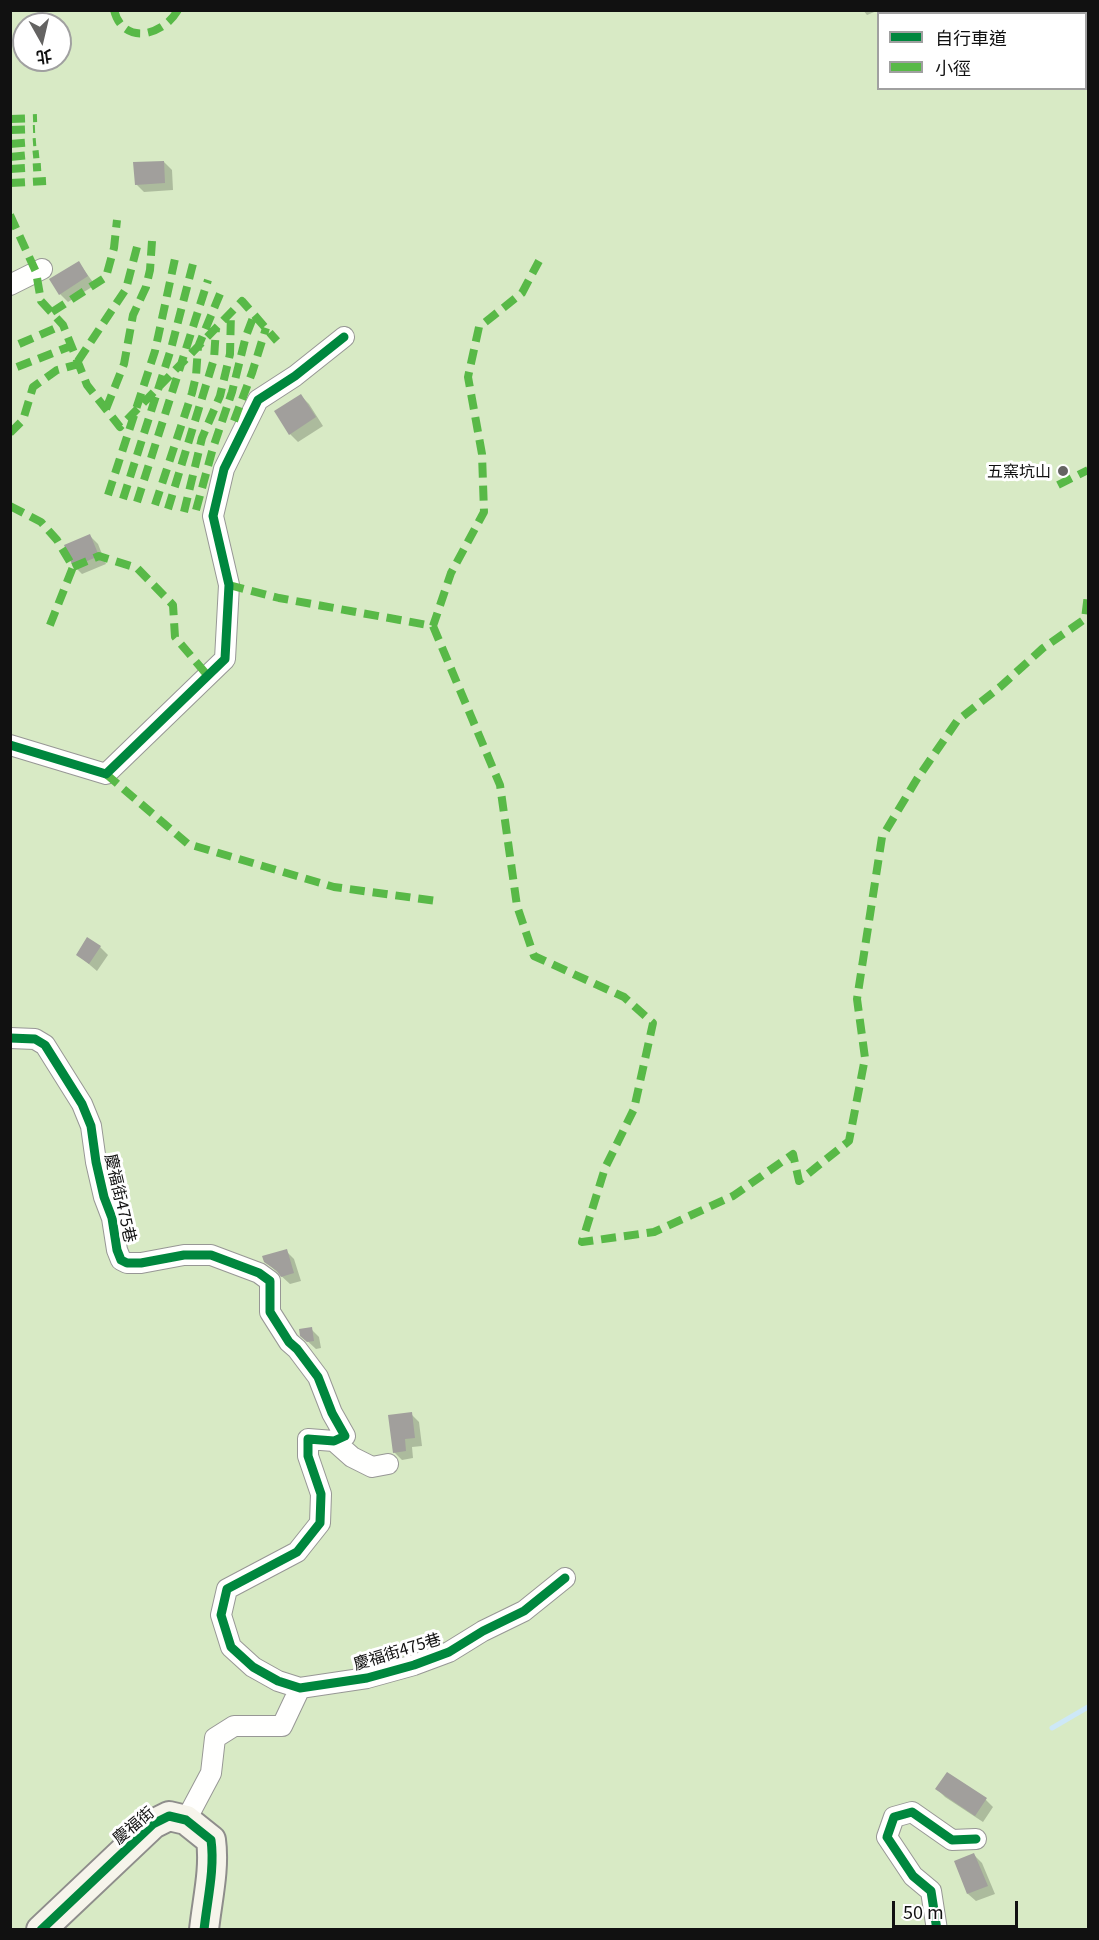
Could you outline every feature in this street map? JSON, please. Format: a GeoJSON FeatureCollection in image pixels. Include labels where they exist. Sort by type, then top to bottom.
{"type":"FeatureCollection","features":[{"type":"Feature","properties":{"kind":"street"},"geometry":{"type":"LineString","coordinates":[[10,285],[42,269]]}},
{"type":"Feature","properties":{"kind":"street"},"geometry":{"type":"LineString","coordinates":[[10,745],[106,774],[225,659],[230,585],[213,516],[224,469],[258,400],[295,376],[344,337]]}},
{"type":"Feature","properties":{"kind":"street","name":"慶福街475巷"},"geometry":{"type":"LineString","coordinates":[[10,1038],[35,1039],[45,1045],[82,1104],[91,1126],[104,1197],[112,1218],[117,1250],[121,1260],[127,1263],[141,1263],[184,1255],[211,1255],[259,1273],[270,1281],[270,1312],[289,1342],[318,1377],[332,1413],[345,1436],[334,1440],[308,1439],[308,1456],[321,1494],[320,1523],[297,1552],[227,1589],[221,1615],[231,1647],[253,1667],[278,1681],[300,1688],[367,1678],[414,1665],[449,1652],[483,1631],[524,1611],[565,1578]]}},
{"type":"Feature","properties":{"kind":"street"},"geometry":{"type":"LineString","coordinates":[[334,1440],[352,1457],[372,1467],[388,1464]]}},
{"type":"Feature","properties":{"kind":"street"},"geometry":{"type":"LineString","coordinates":[[204,1929],[213,1852],[211,1840],[186,1820],[211,1773],[215,1738],[234,1726],[282,1726],[300,1688]]}},
{"type":"Feature","properties":{"kind":"street"},"geometry":{"type":"LineString","coordinates":[[937,1929],[932,1891],[913,1876],[886,1838],[894,1816],[912,1812],[952,1840],[976,1839]]}},
{"type":"Feature","properties":{"kind":"street","name":"慶福街"},"geometry":{"type":"LineString","coordinates":[[41,1929],[153,1824],[168,1816],[186,1820]]}},
{"type":"Feature","properties":{"kind":"green space"},"geometry":{"type":"Polygon","coordinates":[[[11,11],[1088,11],[1088,1929],[11,1929],[11,11]]]}},
{"type":"Feature","properties":{"kind":"building"},"geometry":{"type":"Polygon","coordinates":[[[164,161],[165,183],[135,185],[133,162],[164,161]]]}},
{"type":"Feature","properties":{"kind":"building"},"geometry":{"type":"Polygon","coordinates":[[[79,261],[88,276],[59,295],[49,279],[79,261]]]}},
{"type":"Feature","properties":{"kind":"building"},"geometry":{"type":"Polygon","coordinates":[[[301,394],[316,417],[289,435],[274,411],[301,394]]]}},
{"type":"Feature","properties":{"kind":"building"},"geometry":{"type":"Polygon","coordinates":[[[90,534],[99,556],[73,567],[64,545],[90,534]]]}},
{"type":"Feature","properties":{"kind":"building"},"geometry":{"type":"Polygon","coordinates":[[[87,937],[101,946],[89,964],[76,955],[87,937]]]}},
{"type":"Feature","properties":{"kind":"building"},"geometry":{"type":"Polygon","coordinates":[[[287,1249],[294,1273],[281,1277],[277,1271],[264,1262],[262,1256],[287,1249]]]}},
{"type":"Feature","properties":{"kind":"building"},"geometry":{"type":"Polygon","coordinates":[[[312,1327],[314,1341],[307,1342],[300,1336],[299,1329],[312,1327]]]}},
{"type":"Feature","properties":{"kind":"building"},"geometry":{"type":"Polygon","coordinates":[[[412,1412],[415,1438],[405,1439],[406,1451],[393,1453],[388,1415],[412,1412]]]}},
{"type":"Feature","properties":{"kind":"building"},"geometry":{"type":"Polygon","coordinates":[[[947,1772],[987,1798],[975,1816],[935,1789],[947,1772]]]}},
{"type":"Feature","properties":{"kind":"building"},"geometry":{"type":"Polygon","coordinates":[[[974,1853],[988,1886],[967,1894],[954,1861],[974,1853]]]}},
{"type":"Feature","properties":{"kind":"waterway"},"geometry":{"type":"LineString","coordinates":[[1052,1728],[1088,1707]]}},
{"type":"Feature","properties":{"kind":"marked path"},"geometry":{"type":"LineString","coordinates":[[114,10],[119,21],[126,29],[134,33],[154,31],[163,26],[178,10]]}},
{"type":"Feature","properties":{"kind":"marked path"},"geometry":{"type":"LineString","coordinates":[[10,119],[37,118]]}},
{"type":"Feature","properties":{"kind":"marked path"},"geometry":{"type":"LineString","coordinates":[[10,130],[35,129]]}},
{"type":"Feature","properties":{"kind":"marked path"},"geometry":{"type":"LineString","coordinates":[[10,144],[36,142]]}},
{"type":"Feature","properties":{"kind":"marked path"},"geometry":{"type":"LineString","coordinates":[[10,157],[39,154]]}},
{"type":"Feature","properties":{"kind":"marked path"},"geometry":{"type":"LineString","coordinates":[[10,169],[41,167]]}},
{"type":"Feature","properties":{"kind":"marked path"},"geometry":{"type":"LineString","coordinates":[[10,183],[46,181]]}},
{"type":"Feature","properties":{"kind":"marked path"},"geometry":{"type":"LineString","coordinates":[[10,215],[36,272],[41,301],[63,325],[87,385],[120,427],[242,301],[277,341]]}},
{"type":"Feature","properties":{"kind":"marked path"},"geometry":{"type":"LineString","coordinates":[[52,312],[106,277],[114,248],[117,220]]}},
{"type":"Feature","properties":{"kind":"marked path"},"geometry":{"type":"LineString","coordinates":[[106,409],[124,364],[133,315],[146,287],[152,241]]}},
{"type":"Feature","properties":{"kind":"marked path"},"geometry":{"type":"LineString","coordinates":[[78,361],[126,289],[138,243]]}},
{"type":"Feature","properties":{"kind":"marked path"},"geometry":{"type":"LineString","coordinates":[[108,495],[155,351],[176,254]]}},
{"type":"Feature","properties":{"kind":"marked path"},"geometry":{"type":"LineString","coordinates":[[123,499],[171,349],[194,260]]}},
{"type":"Feature","properties":{"kind":"marked path"},"geometry":{"type":"LineString","coordinates":[[229,585],[279,598],[433,626],[451,573],[484,512],[482,454],[468,377],[479,327],[522,293],[539,261]]}},
{"type":"Feature","properties":{"kind":"marked path"},"geometry":{"type":"LineString","coordinates":[[137,502],[208,280]]}},
{"type":"Feature","properties":{"kind":"marked path"},"geometry":{"type":"LineString","coordinates":[[155,505],[192,393],[198,347],[222,289]]}},
{"type":"Feature","properties":{"kind":"marked path"},"geometry":{"type":"LineString","coordinates":[[184,512],[202,438],[220,396],[230,354],[231,312]]}},
{"type":"Feature","properties":{"kind":"marked path"},"geometry":{"type":"LineString","coordinates":[[196,510],[254,315]]}},
{"type":"Feature","properties":{"kind":"marked path"},"geometry":{"type":"LineString","coordinates":[[19,344],[63,325]]}},
{"type":"Feature","properties":{"kind":"marked path"},"geometry":{"type":"LineString","coordinates":[[168,509],[214,359],[216,328]]}},
{"type":"Feature","properties":{"kind":"marked path"},"geometry":{"type":"LineString","coordinates":[[234,421],[266,328]]}},
{"type":"Feature","properties":{"kind":"marked path"},"geometry":{"type":"LineString","coordinates":[[17,367],[71,346]]}},
{"type":"Feature","properties":{"kind":"marked path"},"geometry":{"type":"LineString","coordinates":[[10,433],[23,420],[33,387],[57,370],[79,364]]}},
{"type":"Feature","properties":{"kind":"marked path"},"geometry":{"type":"LineString","coordinates":[[1058,485],[1088,470]]}},
{"type":"Feature","properties":{"kind":"marked path"},"geometry":{"type":"LineString","coordinates":[[10,506],[41,522],[57,540],[73,567],[48,630]]}},
{"type":"Feature","properties":{"kind":"marked path"},"geometry":{"type":"LineString","coordinates":[[73,567],[99,556],[137,568],[173,605],[175,637],[208,676]]}},
{"type":"Feature","properties":{"kind":"marked path"},"geometry":{"type":"LineString","coordinates":[[433,626],[500,785],[517,906],[534,956],[624,997],[653,1023],[634,1109],[605,1168],[582,1242],[654,1232],[733,1196],[793,1154],[799,1181],[849,1141],[865,1058],[857,999],[882,837],[917,779],[957,721],[1000,687],[1043,648],[1085,619],[1088,594]]}},
{"type":"Feature","properties":{"kind":"marked path"},"geometry":{"type":"LineString","coordinates":[[106,774],[188,844],[334,887],[437,901]]}},
{"type":"Feature","properties":{"kind":"cycle path"},"geometry":{"type":"LineString","coordinates":[[10,745],[106,774],[225,659],[229,585],[213,516],[224,469],[258,400],[295,376],[344,337]]}},
{"type":"Feature","properties":{"kind":"cycle path"},"geometry":{"type":"LineString","coordinates":[[10,1038],[35,1039],[45,1045],[82,1104],[91,1126],[96,1162],[121,1260],[127,1263],[141,1263],[184,1255],[211,1255],[259,1273],[270,1281],[270,1312],[289,1342],[318,1377],[332,1413],[345,1436],[334,1441],[308,1439],[308,1456],[321,1494],[320,1523],[297,1552],[227,1589],[221,1615],[231,1647],[253,1667],[278,1681],[300,1688],[367,1678],[414,1665],[449,1652],[483,1631],[524,1611],[565,1578]]}},
{"type":"Feature","properties":{"kind":"cycle path"},"geometry":{"type":"LineString","coordinates":[[937,1930],[931,1891],[913,1876],[887,1837],[894,1817],[912,1812],[952,1840],[976,1839]]}},
{"type":"Feature","properties":{"kind":"cycle path"},"geometry":{"type":"LineString","coordinates":[[41,1930],[153,1824],[169,1816],[186,1820],[211,1840],[211,1874],[204,1930]]}},
{"type":"Feature","properties":{"kind":"place","name":"五窯坑山"},"geometry":{"type":"Point","coordinates":[1063,471]}}]}
